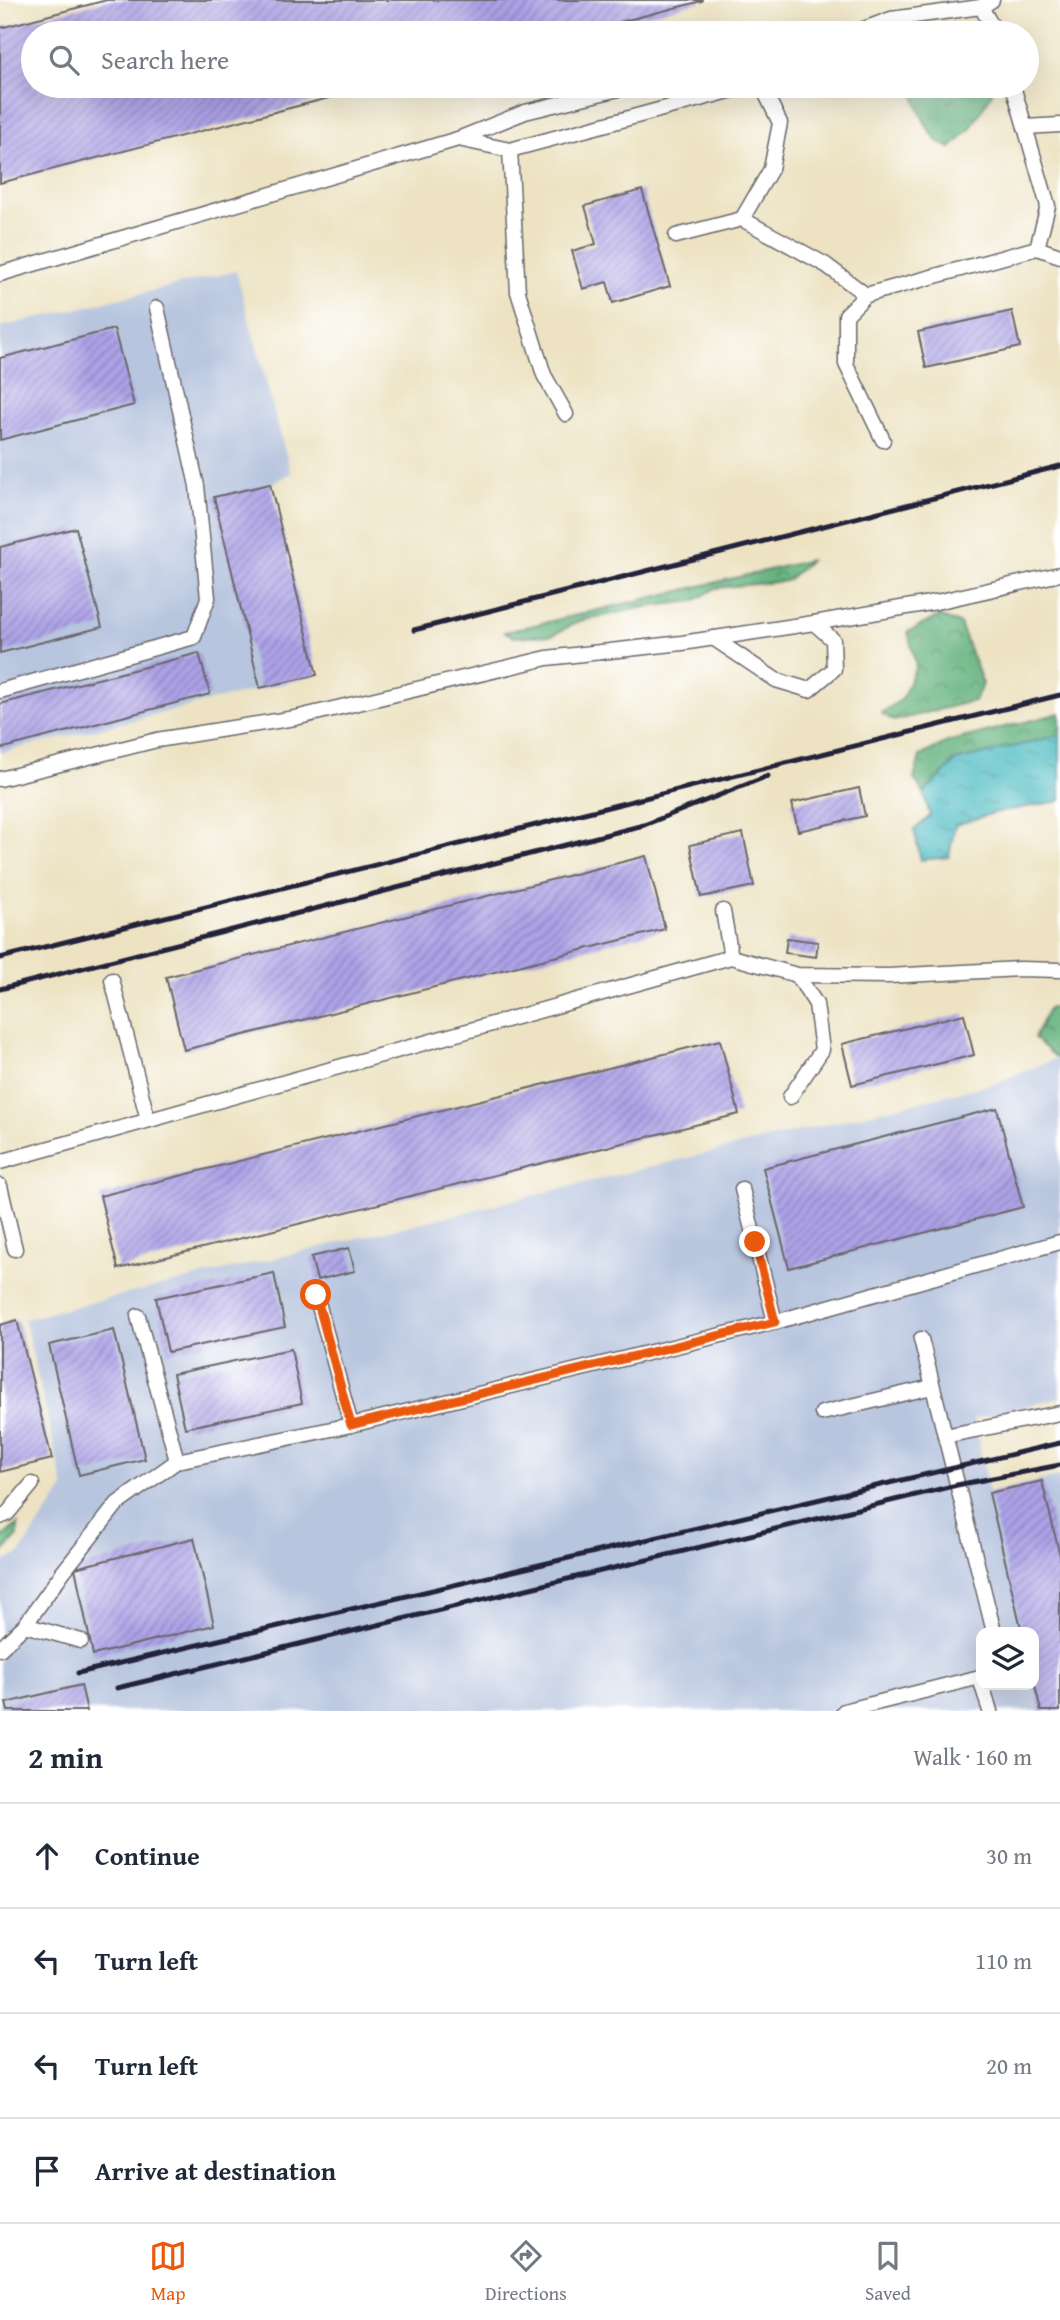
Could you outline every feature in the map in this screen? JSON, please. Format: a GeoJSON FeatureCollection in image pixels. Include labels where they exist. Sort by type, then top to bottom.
{"type":"FeatureCollection","features":[{"type":"Feature","properties":{"kind":"lane"},"geometry":{"type":"LineString","coordinates":[[886,21],[987,4],[992,21]]}},
{"type":"Feature","properties":{"kind":"lane"},"geometry":{"type":"LineString","coordinates":[[0,274],[458,139],[525,111],[580,98]]}},
{"type":"Feature","properties":{"kind":"lane"},"geometry":{"type":"LineString","coordinates":[[458,139],[510,150],[703,98]]}},
{"type":"Feature","properties":{"kind":"lane"},"geometry":{"type":"LineString","coordinates":[[741,219],[771,169],[780,122],[768,98]]}},
{"type":"Feature","properties":{"kind":"lane"},"geometry":{"type":"LineString","coordinates":[[1017,98],[1048,206],[1037,248]]}},
{"type":"Feature","properties":{"kind":"lane"},"geometry":{"type":"LineString","coordinates":[[1025,127],[1060,125]]}},
{"type":"Feature","properties":{"kind":"lane"},"geometry":{"type":"LineString","coordinates":[[510,150],[518,292],[544,375],[566,414]]}},
{"type":"Feature","properties":{"kind":"lane"},"geometry":{"type":"LineString","coordinates":[[676,236],[741,219],[826,265],[866,295]]}},
{"type":"Feature","properties":{"kind":"lane"},"geometry":{"type":"LineString","coordinates":[[883,440],[846,364],[846,315],[866,295],[1037,248],[1060,256]]}},
{"type":"Feature","properties":{"kind":"lane"},"geometry":{"type":"LineString","coordinates":[[0,691],[194,637],[208,598],[197,486],[157,308]]}},
{"type":"Feature","properties":{"kind":"lane"},"geometry":{"type":"LineString","coordinates":[[0,779],[157,740],[295,718],[547,658],[814,623],[936,602],[1060,574]]}},
{"type":"Feature","properties":{"kind":"lane"},"geometry":{"type":"LineString","coordinates":[[713,638],[776,680],[809,690],[834,669],[833,640],[814,623]]}},
{"type":"Feature","properties":{"kind":"lane"},"geometry":{"type":"LineString","coordinates":[[723,911],[731,957]]}},
{"type":"Feature","properties":{"kind":"lane"},"geometry":{"type":"LineString","coordinates":[[0,1162],[731,957],[797,975],[888,976],[1020,969],[1060,970]]}},
{"type":"Feature","properties":{"kind":"lane"},"geometry":{"type":"LineString","coordinates":[[790,1097],[822,1050],[816,1004],[797,975]]}},
{"type":"Feature","properties":{"kind":"lane"},"geometry":{"type":"LineString","coordinates":[[112,980],[148,1120]]}},
{"type":"Feature","properties":{"kind":"lane"},"geometry":{"type":"LineString","coordinates":[[0,1186],[15,1249]]}},
{"type":"Feature","properties":{"kind":"lane"},"geometry":{"type":"LineString","coordinates":[[742,1189],[775,1322]]}},
{"type":"Feature","properties":{"kind":"lane"},"geometry":{"type":"LineString","coordinates":[[0,1649],[25,1625],[62,1572],[117,1504],[177,1461],[351,1425],[775,1322],[1060,1242]]}},
{"type":"Feature","properties":{"kind":"lane"},"geometry":{"type":"LineString","coordinates":[[316,1295],[351,1425]]}},
{"type":"Feature","properties":{"kind":"lane"},"geometry":{"type":"LineString","coordinates":[[138,1316],[177,1461]]}},
{"type":"Feature","properties":{"kind":"lane"},"geometry":{"type":"LineString","coordinates":[[920,1339],[993,1627]]}},
{"type":"Feature","properties":{"kind":"lane"},"geometry":{"type":"LineString","coordinates":[[822,1413],[932,1387]]}},
{"type":"Feature","properties":{"kind":"lane"},"geometry":{"type":"LineString","coordinates":[[945,1436],[1060,1413]]}},
{"type":"Feature","properties":{"kind":"lane"},"geometry":{"type":"LineString","coordinates":[[0,1517],[7,1514],[32,1484]]}},
{"type":"Feature","properties":{"kind":"lane"},"geometry":{"type":"LineString","coordinates":[[25,1625],[81,1641]]}},
{"type":"Feature","properties":{"kind":"lane"},"geometry":{"type":"LineString","coordinates":[[844,1711],[976,1680]]}},
{"type":"Feature","properties":{"kind":"lane"},"geometry":{"type":"LineString","coordinates":[[984,1690],[990,1711]]}},
{"type":"Feature","properties":{"kind":"shaded area"},"geometry":{"type":"Polygon","coordinates":[[[236,271],[291,473],[271,484],[317,675],[0,753],[0,327],[236,271]]]}},
{"type":"Feature","properties":{"kind":"shaded area"},"geometry":{"type":"Polygon","coordinates":[[[1060,1055],[1060,1397],[974,1419],[989,1493],[1060,1476],[1060,1711],[0,1711],[0,1564],[19,1554],[64,1488],[24,1319],[992,1084],[1060,1055]]]}},
{"type":"Feature","properties":{"kind":"green space"},"geometry":{"type":"Polygon","coordinates":[[[916,98],[989,98],[971,128],[951,148],[935,139],[916,98]]]}},
{"type":"Feature","properties":{"kind":"green space"},"geometry":{"type":"Polygon","coordinates":[[[811,560],[786,581],[716,588],[694,601],[646,607],[579,621],[553,635],[514,637],[505,632],[811,560]]]}},
{"type":"Feature","properties":{"kind":"green space"},"geometry":{"type":"Polygon","coordinates":[[[939,616],[960,624],[983,684],[974,701],[894,721],[881,713],[902,699],[916,666],[908,632],[939,616]]]}},
{"type":"Feature","properties":{"kind":"green space"},"geometry":{"type":"Polygon","coordinates":[[[1060,713],[1060,735],[956,761],[924,793],[914,779],[920,756],[947,742],[1060,713]]]}},
{"type":"Feature","properties":{"kind":"green space"},"geometry":{"type":"Polygon","coordinates":[[[1060,1005],[1060,1055],[1057,1058],[1034,1038],[1048,1009],[1060,1005]]]}},
{"type":"Feature","properties":{"kind":"green space"},"geometry":{"type":"Polygon","coordinates":[[[18,1524],[18,1536],[0,1555],[0,1539],[18,1524]]]}},
{"type":"Feature","properties":{"kind":"water"},"geometry":{"type":"Polygon","coordinates":[[[1060,735],[1060,801],[994,813],[955,825],[949,857],[921,860],[914,830],[930,816],[924,793],[956,761],[1060,735]]]}},
{"type":"Feature","properties":{"kind":"building"},"geometry":{"type":"Polygon","coordinates":[[[107,0],[702,0],[624,21],[27,21],[107,0]]]}},
{"type":"Feature","properties":{"kind":"building"},"geometry":{"type":"Polygon","coordinates":[[[21,23],[21,98],[328,98],[0,183],[0,28],[21,23]]]}},
{"type":"Feature","properties":{"kind":"building"},"geometry":{"type":"Polygon","coordinates":[[[642,190],[670,286],[613,303],[607,282],[583,289],[572,251],[596,244],[585,206],[642,190]]]}},
{"type":"Feature","properties":{"kind":"building"},"geometry":{"type":"Polygon","coordinates":[[[1012,311],[1020,347],[926,368],[918,332],[1012,311]]]}},
{"type":"Feature","properties":{"kind":"building"},"geometry":{"type":"Polygon","coordinates":[[[114,329],[134,405],[0,440],[0,358],[114,329]]]}},
{"type":"Feature","properties":{"kind":"building"},"geometry":{"type":"Polygon","coordinates":[[[270,484],[317,675],[260,688],[214,497],[270,484]]]}},
{"type":"Feature","properties":{"kind":"building"},"geometry":{"type":"Polygon","coordinates":[[[76,528],[102,627],[0,653],[0,547],[76,528]]]}},
{"type":"Feature","properties":{"kind":"building"},"geometry":{"type":"Polygon","coordinates":[[[199,653],[210,694],[0,749],[0,704],[199,653]]]}},
{"type":"Feature","properties":{"kind":"building"},"geometry":{"type":"Polygon","coordinates":[[[859,788],[865,816],[798,831],[792,803],[859,788]]]}},
{"type":"Feature","properties":{"kind":"building"},"geometry":{"type":"Polygon","coordinates":[[[743,833],[754,886],[701,897],[690,845],[743,833]]]}},
{"type":"Feature","properties":{"kind":"building"},"geometry":{"type":"Polygon","coordinates":[[[646,856],[665,929],[184,1050],[166,977],[646,856]]]}},
{"type":"Feature","properties":{"kind":"building"},"geometry":{"type":"Polygon","coordinates":[[[787,938],[818,942],[816,957],[785,953],[787,938]]]}},
{"type":"Feature","properties":{"kind":"building"},"geometry":{"type":"Polygon","coordinates":[[[964,1014],[974,1055],[852,1085],[842,1044],[964,1014]]]}},
{"type":"Feature","properties":{"kind":"building"},"geometry":{"type":"Polygon","coordinates":[[[720,1040],[739,1114],[118,1269],[100,1196],[720,1040]]]}},
{"type":"Feature","properties":{"kind":"building"},"geometry":{"type":"Polygon","coordinates":[[[997,1108],[1023,1207],[789,1268],[763,1168],[997,1108]]]}},
{"type":"Feature","properties":{"kind":"building"},"geometry":{"type":"Polygon","coordinates":[[[349,1248],[355,1271],[317,1280],[311,1257],[349,1248]]]}},
{"type":"Feature","properties":{"kind":"building"},"geometry":{"type":"Polygon","coordinates":[[[274,1273],[285,1327],[168,1352],[156,1298],[274,1273]]]}},
{"type":"Feature","properties":{"kind":"building"},"geometry":{"type":"Polygon","coordinates":[[[17,1320],[52,1459],[0,1472],[0,1325],[17,1320]]]}},
{"type":"Feature","properties":{"kind":"building"},"geometry":{"type":"Polygon","coordinates":[[[114,1330],[145,1459],[79,1475],[49,1345],[114,1330]]]}},
{"type":"Feature","properties":{"kind":"building"},"geometry":{"type":"Polygon","coordinates":[[[291,1349],[302,1403],[185,1428],[173,1374],[291,1349]]]}},
{"type":"Feature","properties":{"kind":"building"},"geometry":{"type":"Polygon","coordinates":[[[1042,1481],[1060,1556],[1060,1711],[1041,1711],[1036,1690],[1039,1690],[1039,1627],[1021,1627],[989,1493],[1042,1481]]]}},
{"type":"Feature","properties":{"kind":"building"},"geometry":{"type":"Polygon","coordinates":[[[194,1538],[214,1625],[93,1655],[75,1568],[194,1538]]]}},
{"type":"Feature","properties":{"kind":"building"},"geometry":{"type":"Polygon","coordinates":[[[81,1685],[87,1711],[8,1711],[6,1703],[81,1685]]]}},
{"type":"Feature","properties":{"kind":"railway"},"geometry":{"type":"LineString","coordinates":[[414,630],[1060,466]]}},
{"type":"Feature","properties":{"kind":"railway"},"geometry":{"type":"LineString","coordinates":[[0,958],[1060,695]]}},
{"type":"Feature","properties":{"kind":"railway"},"geometry":{"type":"LineString","coordinates":[[0,989],[644,825],[768,776]]}},
{"type":"Feature","properties":{"kind":"railway"},"geometry":{"type":"LineString","coordinates":[[78,1673],[1060,1443]]}},
{"type":"Feature","properties":{"kind":"railway"},"geometry":{"type":"LineString","coordinates":[[117,1688],[957,1485],[1060,1465]]}},
{"type":"Feature","properties":{"kind":"route"},"geometry":{"type":"LineString","coordinates":[[316,1295],[351,1425],[775,1322],[755,1242]]}}]}
